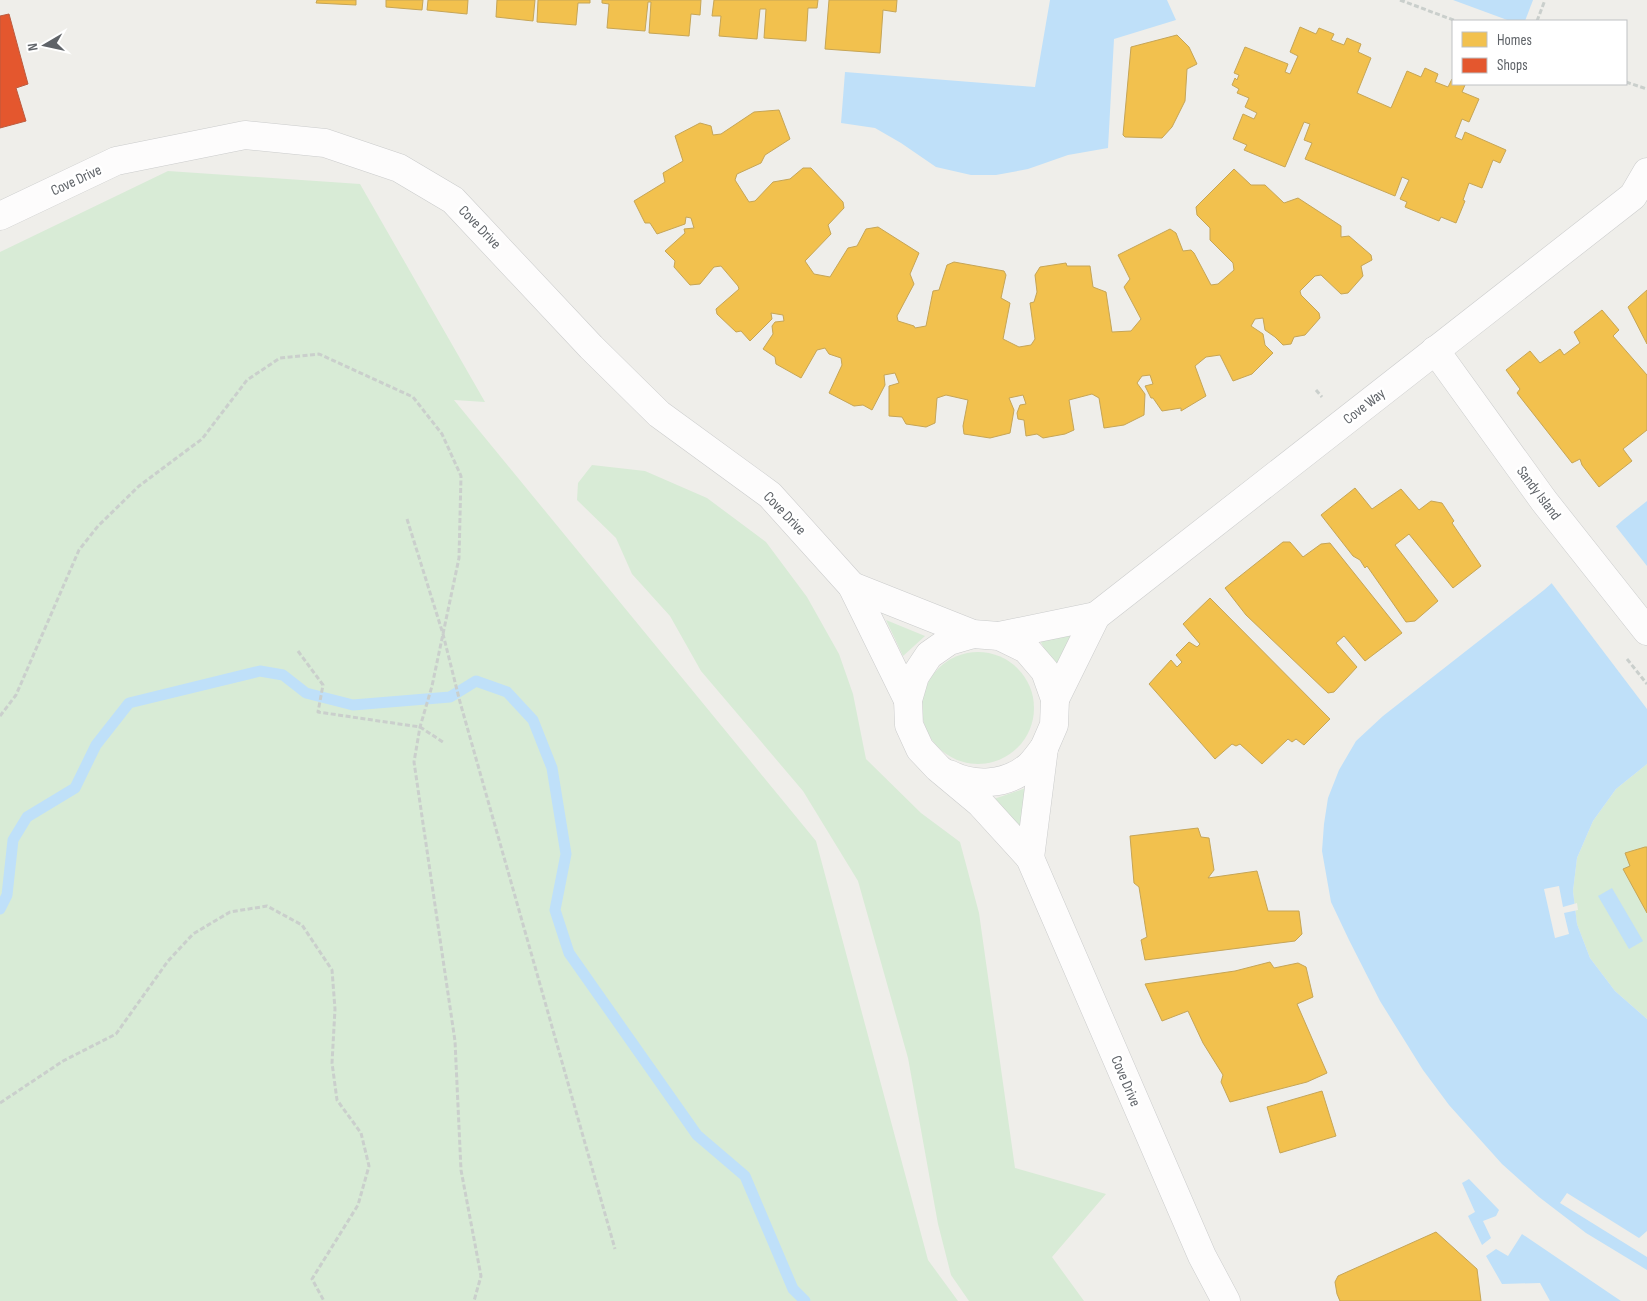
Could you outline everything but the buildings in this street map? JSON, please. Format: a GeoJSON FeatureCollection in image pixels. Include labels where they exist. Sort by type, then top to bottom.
{"type":"FeatureCollection","features":[{"type":"Feature","properties":{"kind":"street","name":"Cove Drive"},"geometry":{"type":"LineString","coordinates":[[0,216],[116,161],[245,135],[325,142],[399,168],[453,200],[591,347],[659,414],[770,495],[852,586],[908,700]]}},
{"type":"Feature","properties":{"kind":"street","name":"Cove Way"},"geometry":{"type":"LineString","coordinates":[[1055,699],[1096,616],[1435,350],[1640,194],[1647,172]]}},
{"type":"Feature","properties":{"kind":"street","name":"Sandy Island"},"geometry":{"type":"LineString","coordinates":[[1435,350],[1544,501],[1647,632]]}},
{"type":"Feature","properties":{"kind":"street","name":"Cove Drive"},"geometry":{"type":"LineString","coordinates":[[852,586],[1026,648],[1046,671],[1055,699],[1054,725],[1044,748],[1030,858]]}},
{"type":"Feature","properties":{"kind":"street","name":"Cove Way"},"geometry":{"type":"LineString","coordinates":[[986,635],[1096,616]]}},
{"type":"Feature","properties":{"kind":"street","name":"Cove Drive"},"geometry":{"type":"LineString","coordinates":[[986,635],[949,641],[930,655],[915,676],[908,700],[910,725],[920,750],[938,768],[980,803],[1030,858],[1202,1256],[1226,1301]]}},
{"type":"Feature","properties":{"kind":"street","name":"Cove Drive"},"geometry":{"type":"LineString","coordinates":[[938,768],[959,779],[983,783],[1007,778],[1028,767],[1044,748]]}},
{"type":"Feature","properties":{"kind":"path"},"geometry":{"type":"LineString","coordinates":[[1400,0],[1453,20]]}},
{"type":"Feature","properties":{"kind":"path"},"geometry":{"type":"LineString","coordinates":[[1537,20],[1545,0]]}},
{"type":"Feature","properties":{"kind":"path"},"geometry":{"type":"LineString","coordinates":[[1627,82],[1647,89]]}},
{"type":"Feature","properties":{"kind":"path"},"geometry":{"type":"LineString","coordinates":[[0,716],[16,696],[79,550],[98,526],[139,486],[202,439],[247,380],[280,358],[319,354],[413,397],[442,434],[461,476],[459,558],[432,686],[420,727],[414,762],[455,1042],[461,1170],[481,1276],[474,1301]]}},
{"type":"Feature","properties":{"kind":"path"},"geometry":{"type":"LineString","coordinates":[[407,519],[443,634],[460,702],[615,1249]]}},
{"type":"Feature","properties":{"kind":"path"},"geometry":{"type":"LineString","coordinates":[[298,651],[324,685],[318,712],[420,727],[443,742]]}},
{"type":"Feature","properties":{"kind":"path"},"geometry":{"type":"LineString","coordinates":[[0,1103],[63,1062],[116,1034],[168,961],[193,934],[223,916],[230,912],[267,906],[302,925],[332,970],[335,1009],[332,1063],[337,1100],[361,1133],[369,1166],[358,1205],[312,1279],[324,1301]]}},
{"type":"Feature","properties":{"kind":"green space"},"geometry":{"type":"Polygon","coordinates":[[[168,171],[360,184],[485,402],[454,400],[816,841],[928,1260],[958,1301],[0,1301],[0,252],[168,171]]]}},
{"type":"Feature","properties":{"kind":"green space"},"geometry":{"type":"Polygon","coordinates":[[[592,465],[645,471],[707,498],[766,542],[807,597],[839,654],[853,694],[866,759],[921,813],[960,842],[979,913],[1015,1168],[1106,1194],[1052,1257],[1084,1301],[969,1301],[951,1275],[938,1224],[908,1058],[858,881],[803,791],[701,671],[670,616],[632,574],[616,538],[577,500],[578,483],[592,465]]]}},
{"type":"Feature","properties":{"kind":"green space"},"geometry":{"type":"Polygon","coordinates":[[[886,620],[925,636],[903,656],[886,620]]]}},
{"type":"Feature","properties":{"kind":"green space"},"geometry":{"type":"Polygon","coordinates":[[[1082,628],[1058,673],[1039,639],[1082,628]]]}},
{"type":"Feature","properties":{"kind":"green space"},"geometry":{"type":"Polygon","coordinates":[[[978,652],[999,656],[1018,668],[1030,687],[1034,708],[1030,729],[1018,748],[999,760],[978,764],[957,760],[938,748],[926,729],[922,708],[926,687],[938,668],[957,656],[978,652]]]}},
{"type":"Feature","properties":{"kind":"green space"},"geometry":{"type":"Polygon","coordinates":[[[1647,764],[1647,1019],[1615,991],[1590,958],[1577,924],[1573,891],[1577,858],[1593,821],[1616,789],[1647,764]]]}},
{"type":"Feature","properties":{"kind":"green space"},"geometry":{"type":"Polygon","coordinates":[[[1026,788],[1019,837],[991,800],[1026,788]]]}},
{"type":"Feature","properties":{"kind":"water"},"geometry":{"type":"Polygon","coordinates":[[[1050,0],[1167,0],[1176,20],[1114,39],[1108,148],[1068,155],[1028,169],[996,175],[971,175],[936,167],[875,128],[841,123],[845,72],[1035,87],[1050,0]]]}},
{"type":"Feature","properties":{"kind":"water"},"geometry":{"type":"Polygon","coordinates":[[[1453,0],[1533,0],[1525,20],[1507,20],[1453,0]]]}},
{"type":"Feature","properties":{"kind":"water"},"geometry":{"type":"Polygon","coordinates":[[[1647,501],[1647,764],[1616,789],[1593,821],[1577,858],[1573,891],[1577,924],[1590,958],[1615,991],[1647,1019],[1647,1270],[1586,1233],[1539,1197],[1502,1164],[1449,1105],[1423,1070],[1380,1001],[1349,940],[1331,902],[1322,851],[1328,798],[1339,770],[1356,741],[1383,716],[1544,590],[1647,501]]]}},
{"type":"Feature","properties":{"kind":"water"},"geometry":{"type":"Polygon","coordinates":[[[1612,888],[1643,941],[1629,949],[1598,896],[1612,888]]]}},
{"type":"Feature","properties":{"kind":"water"},"geometry":{"type":"Polygon","coordinates":[[[1469,1179],[1499,1210],[1496,1216],[1483,1221],[1491,1238],[1482,1245],[1468,1216],[1475,1212],[1462,1183],[1469,1179]]]}},
{"type":"Feature","properties":{"kind":"water"},"geometry":{"type":"Polygon","coordinates":[[[1522,1234],[1621,1301],[1550,1301],[1540,1283],[1502,1284],[1486,1256],[1496,1249],[1508,1256],[1522,1234]]]}},
{"type":"Feature","properties":{"kind":"pier"},"geometry":{"type":"Polygon","coordinates":[[[1614,524],[1647,566],[1647,709],[1550,581],[1614,524]]]}},
{"type":"Feature","properties":{"kind":"pier"},"geometry":{"type":"Polygon","coordinates":[[[1559,886],[1563,907],[1577,903],[1578,910],[1564,913],[1569,934],[1555,938],[1544,889],[1559,886]]]}},
{"type":"Feature","properties":{"kind":"pier"},"geometry":{"type":"Polygon","coordinates":[[[1567,1193],[1639,1238],[1647,1231],[1647,1257],[1560,1203],[1567,1193]]]}},
{"type":"Feature","properties":{"kind":"waterway"},"geometry":{"type":"LineString","coordinates":[[0,909],[7,895],[13,840],[27,817],[75,788],[96,745],[129,703],[260,671],[283,675],[306,693],[353,705],[450,697],[476,681],[507,692],[533,720],[552,768],[566,854],[555,910],[569,953],[697,1135],[745,1176],[793,1289],[805,1301]]}}]}
